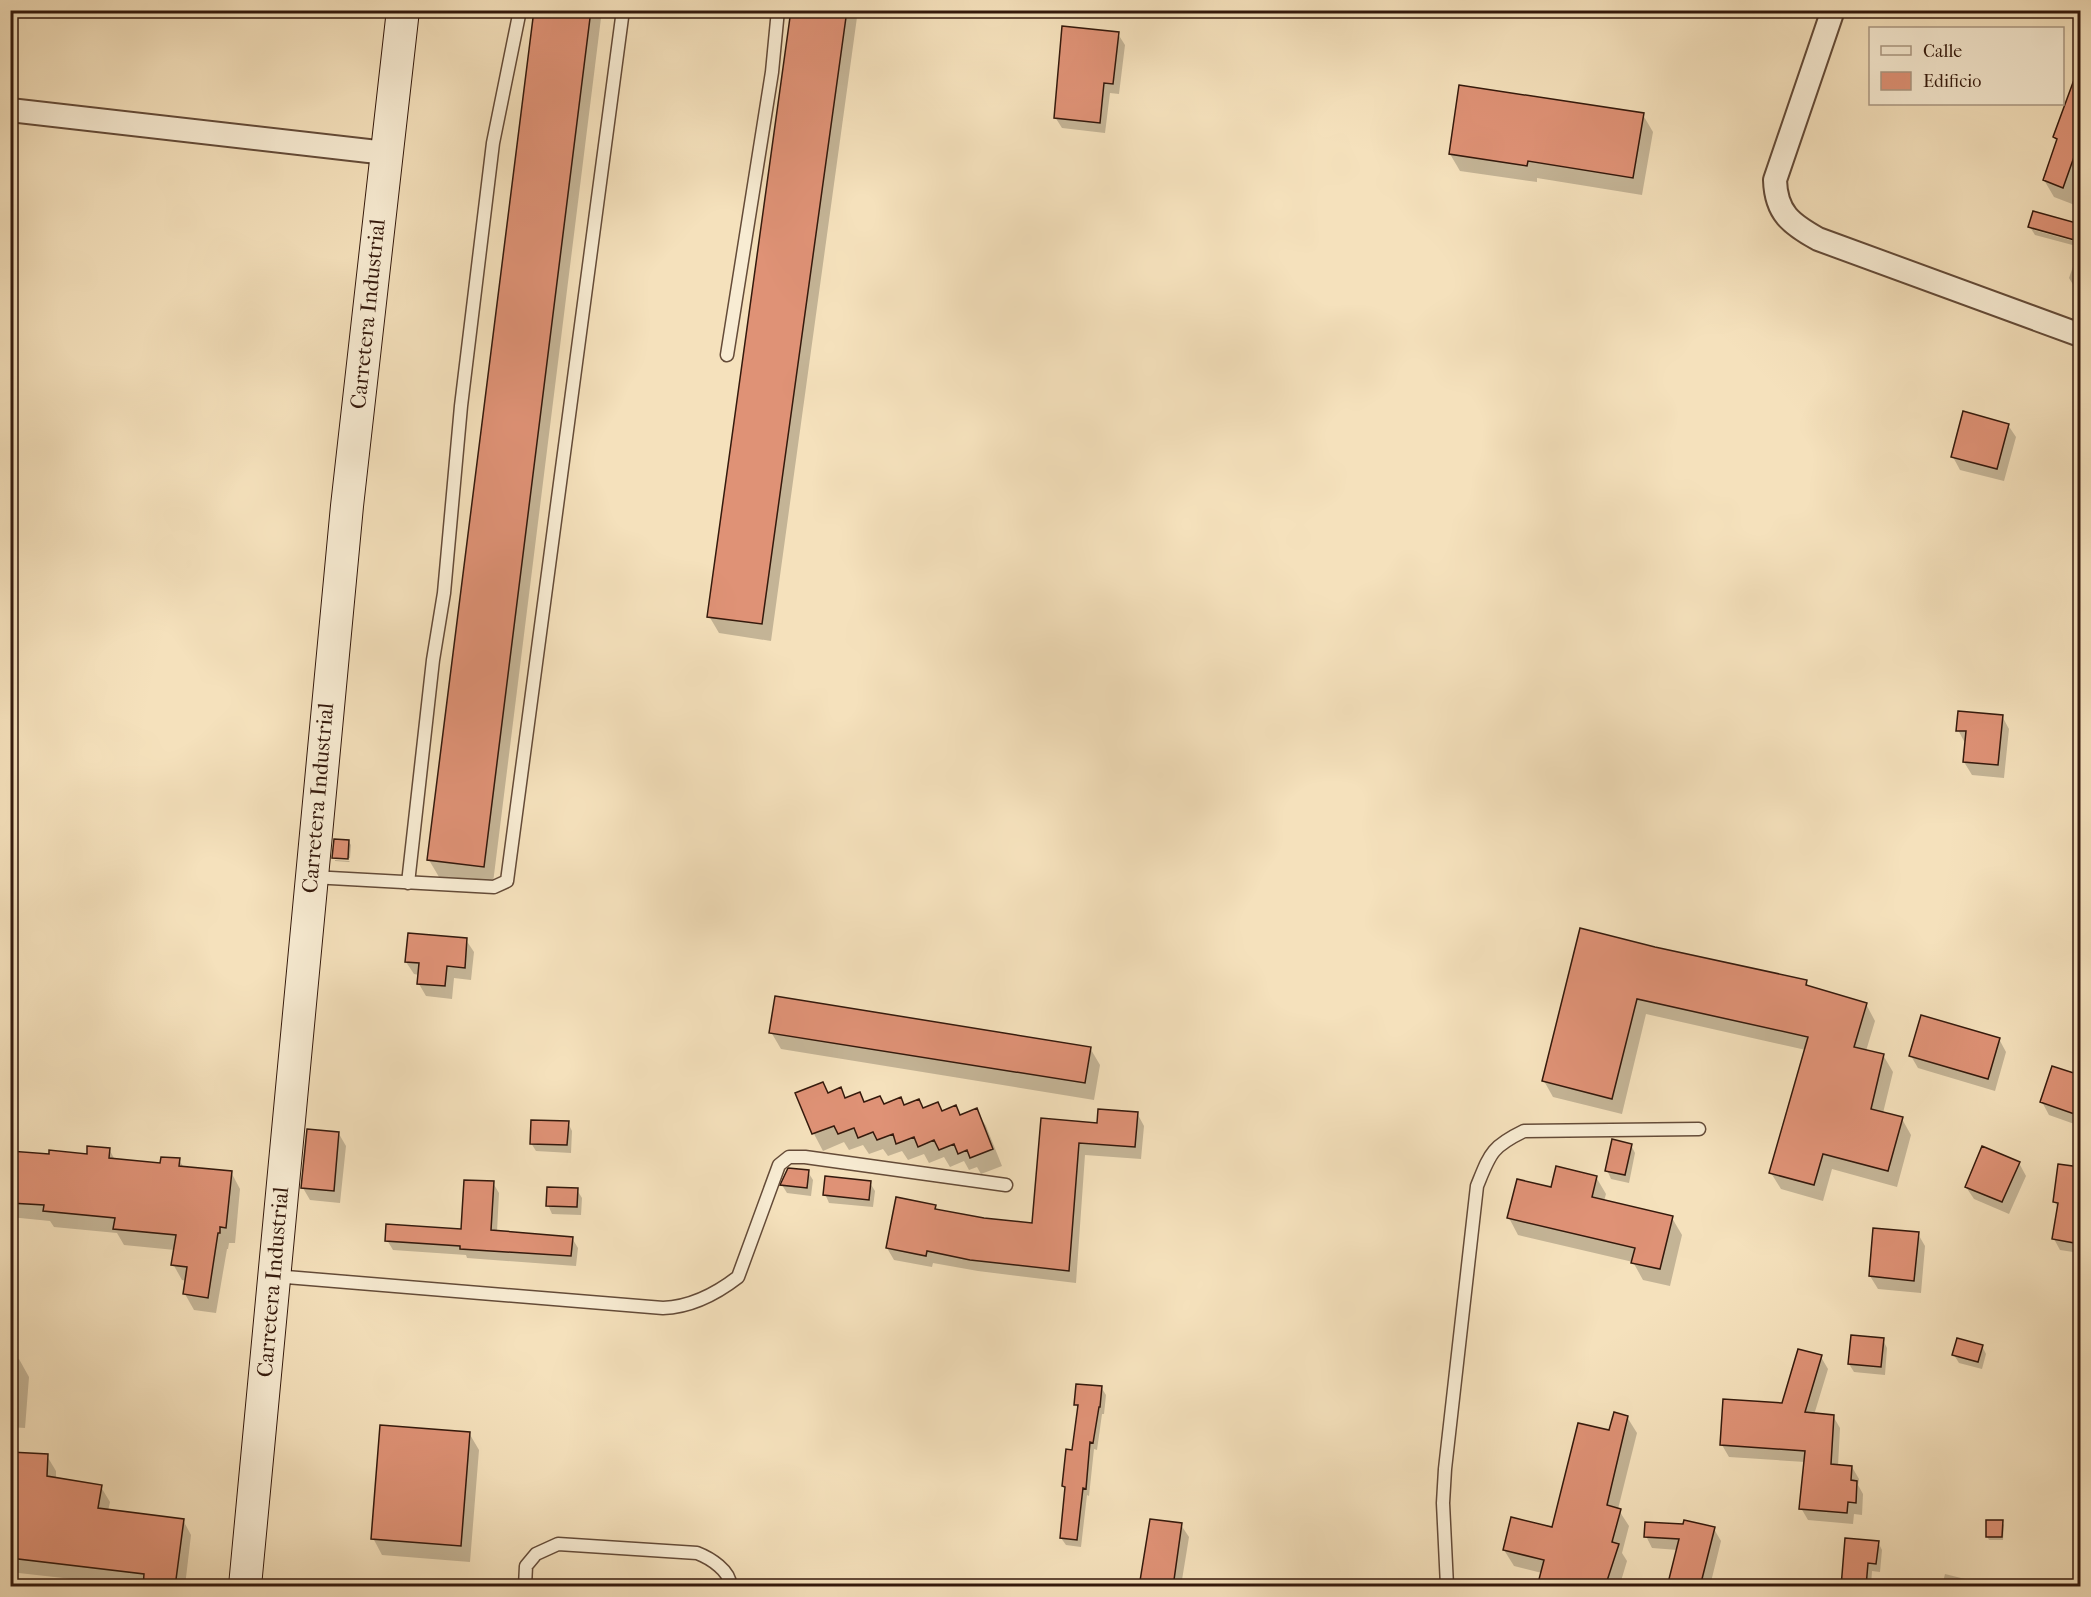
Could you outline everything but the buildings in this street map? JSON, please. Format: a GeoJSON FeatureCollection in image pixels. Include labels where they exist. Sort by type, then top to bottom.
{"type":"FeatureCollection","features":[{"type":"Feature","properties":{"kind":"main road","name":"Carretera Industrial"},"geometry":{"type":"LineString","coordinates":[[245,1587],[347,506],[403,10]]}},
{"type":"Feature","properties":{"kind":"street"},"geometry":{"type":"LineString","coordinates":[[1833,10],[1775,180],[1775,198],[1785,215],[1795,226],[1818,239],[2080,335]]}},
{"type":"Feature","properties":{"kind":"street"},"geometry":{"type":"LineString","coordinates":[[10,110],[386,153]]}},
{"type":"Feature","properties":{"kind":"lane"},"geometry":{"type":"LineString","coordinates":[[408,883],[433,660],[444,593],[461,406],[491,164],[520,10]]}},
{"type":"Feature","properties":{"kind":"lane"},"geometry":{"type":"LineString","coordinates":[[311,877],[494,887],[507,881],[623,10]]}},
{"type":"Feature","properties":{"kind":"lane"},"geometry":{"type":"LineString","coordinates":[[727,355],[772,72],[778,10]]}},
{"type":"Feature","properties":{"kind":"lane"},"geometry":{"type":"LineString","coordinates":[[1447,1587],[1443,1503],[1445,1469],[1477,1186],[1488,1158],[1502,1141],[1524,1131],[1699,1129]]}},
{"type":"Feature","properties":{"kind":"lane"},"geometry":{"type":"LineString","coordinates":[[274,1276],[652,1307],[681,1307],[722,1289],[738,1277],[779,1165],[789,1157],[805,1157],[1006,1185]]}},
{"type":"Feature","properties":{"kind":"lane"},"geometry":{"type":"LineString","coordinates":[[525,1587],[526,1566],[536,1554],[558,1544],[698,1553],[708,1557],[727,1575],[730,1587]]}}]}
